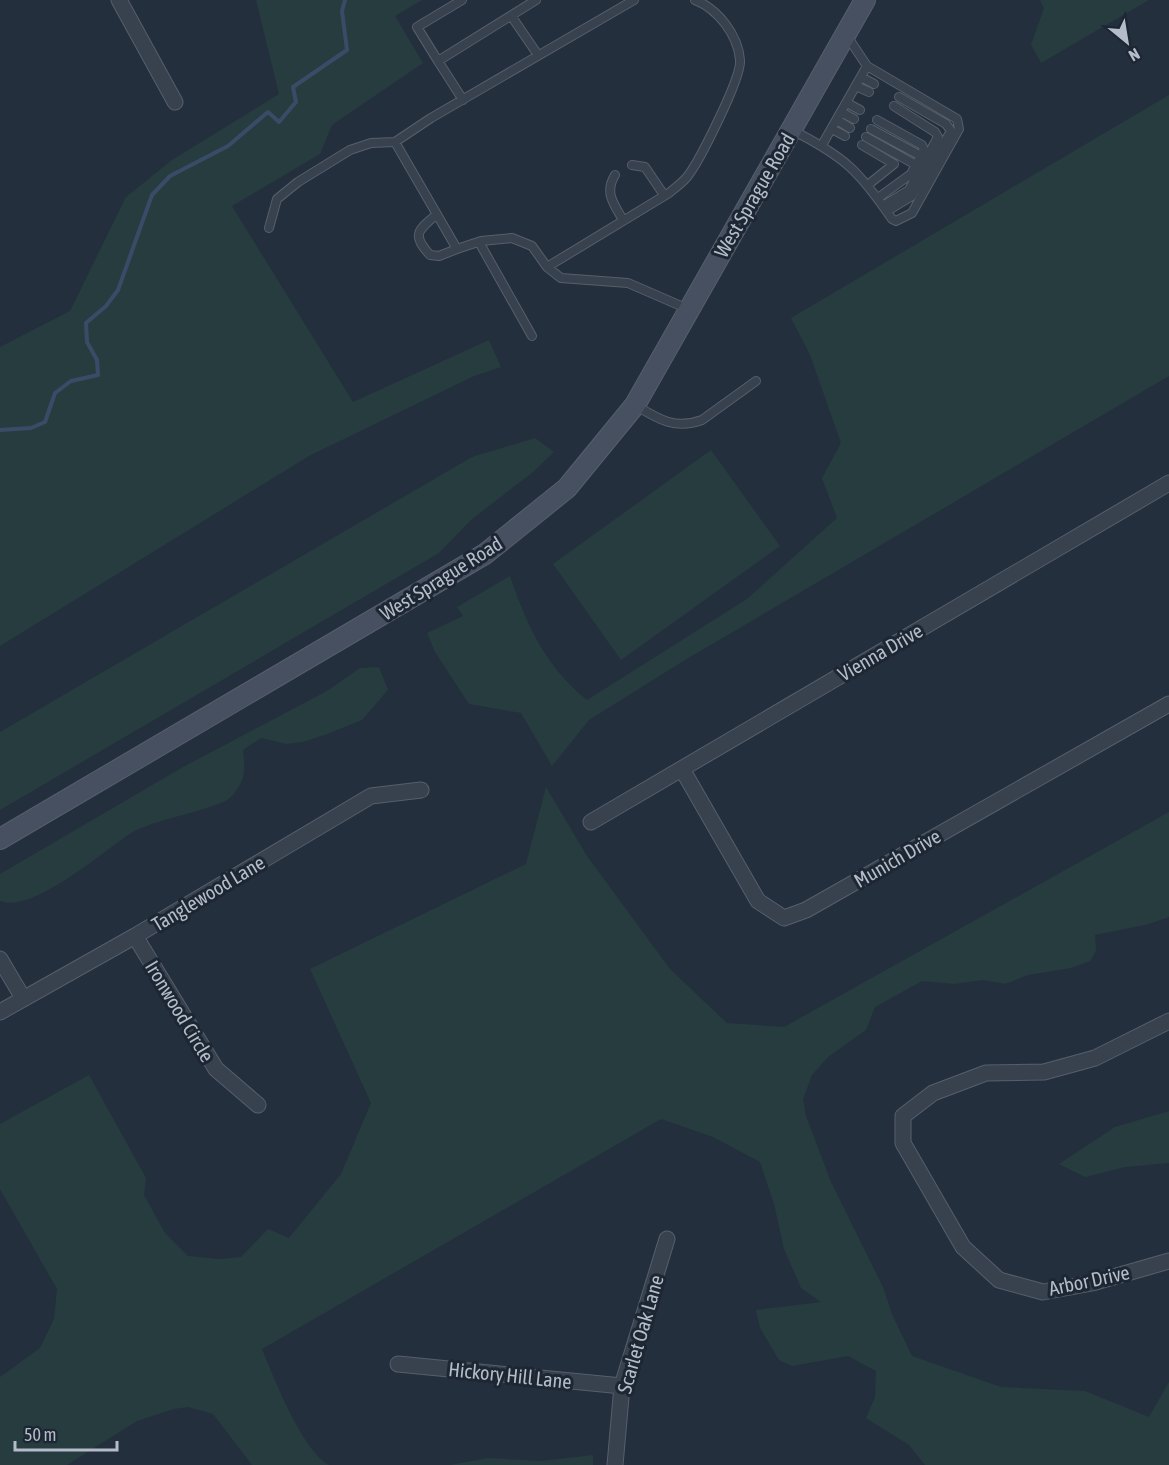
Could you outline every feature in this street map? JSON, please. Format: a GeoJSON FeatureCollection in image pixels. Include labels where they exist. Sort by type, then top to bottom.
{"type":"FeatureCollection","features":[{"type":"Feature","properties":{"kind":"street"},"geometry":{"type":"LineString","coordinates":[[119,0],[176,102]]}},
{"type":"Feature","properties":{"kind":"street","name":"West Sprague Road"},"geometry":{"type":"LineString","coordinates":[[0,839],[485,554],[567,488],[635,405],[865,0]]}},
{"type":"Feature","properties":{"kind":"street","name":"Vienna Drive"},"geometry":{"type":"LineString","coordinates":[[591,822],[1169,483]]}},
{"type":"Feature","properties":{"kind":"street","name":"Munich Drive"},"geometry":{"type":"LineString","coordinates":[[682,769],[758,901],[784,918],[806,910],[1169,704]]}},
{"type":"Feature","properties":{"kind":"street","name":"Tanglewood Lane"},"geometry":{"type":"LineString","coordinates":[[3,1005],[23,998],[135,936],[371,796],[421,790]]}},
{"type":"Feature","properties":{"kind":"street","name":"Ironwood Circle"},"geometry":{"type":"LineString","coordinates":[[135,936],[216,1069],[258,1105]]}},
{"type":"Feature","properties":{"kind":"street"},"geometry":{"type":"LineString","coordinates":[[0,959],[23,998]]}},
{"type":"Feature","properties":{"kind":"street","name":"Arbor Drive"},"geometry":{"type":"LineString","coordinates":[[1169,1021],[1095,1058],[1044,1072],[986,1073],[933,1093],[903,1116],[903,1143],[963,1247],[999,1280],[1043,1292],[1092,1282],[1169,1261]]}},
{"type":"Feature","properties":{"kind":"street","name":"Scarlet Oak Lane"},"geometry":{"type":"LineString","coordinates":[[615,1465],[622,1386],[667,1239]]}},
{"type":"Feature","properties":{"kind":"street","name":"Hickory Hill Lane"},"geometry":{"type":"LineString","coordinates":[[398,1364],[622,1386]]}},
{"type":"Feature","properties":{"kind":"lane"},"geometry":{"type":"LineString","coordinates":[[462,0],[417,27],[463,100]]}},
{"type":"Feature","properties":{"kind":"lane"},"geometry":{"type":"LineString","coordinates":[[438,61],[536,0]]}},
{"type":"Feature","properties":{"kind":"lane"},"geometry":{"type":"LineString","coordinates":[[269,228],[277,199],[298,182],[350,150],[371,143],[395,142],[634,0]]}},
{"type":"Feature","properties":{"kind":"lane"},"geometry":{"type":"LineString","coordinates":[[548,267],[664,195],[686,178],[719,119],[741,61],[731,30],[705,4],[694,0]]}},
{"type":"Feature","properties":{"kind":"lane"},"geometry":{"type":"LineString","coordinates":[[512,17],[538,55]]}},
{"type":"Feature","properties":{"kind":"lane"},"geometry":{"type":"LineString","coordinates":[[791,129],[822,145],[854,168],[869,184],[896,221],[912,213],[959,129],[957,119],[867,66],[846,34]]}},
{"type":"Feature","properties":{"kind":"lane"},"geometry":{"type":"LineString","coordinates":[[822,145],[867,66]]}},
{"type":"Feature","properties":{"kind":"lane"},"geometry":{"type":"LineString","coordinates":[[861,77],[874,84]]}},
{"type":"Feature","properties":{"kind":"lane"},"geometry":{"type":"LineString","coordinates":[[856,86],[869,92]]}},
{"type":"Feature","properties":{"kind":"lane"},"geometry":{"type":"LineString","coordinates":[[885,208],[912,196],[951,131],[946,124],[899,97]]}},
{"type":"Feature","properties":{"kind":"lane"},"geometry":{"type":"LineString","coordinates":[[847,103],[860,110]]}},
{"type":"Feature","properties":{"kind":"lane"},"geometry":{"type":"LineString","coordinates":[[885,208],[909,190],[938,137],[935,132],[894,106]]}},
{"type":"Feature","properties":{"kind":"lane"},"geometry":{"type":"LineString","coordinates":[[841,112],[854,119]]}},
{"type":"Feature","properties":{"kind":"lane"},"geometry":{"type":"LineString","coordinates":[[837,120],[850,128]]}},
{"type":"Feature","properties":{"kind":"lane"},"geometry":{"type":"LineString","coordinates":[[876,120],[922,145],[924,150],[904,180],[878,198]]}},
{"type":"Feature","properties":{"kind":"lane"},"geometry":{"type":"LineString","coordinates":[[832,129],[845,136]]}},
{"type":"Feature","properties":{"kind":"lane"},"geometry":{"type":"LineString","coordinates":[[871,129],[921,156]]}},
{"type":"Feature","properties":{"kind":"lane"},"geometry":{"type":"LineString","coordinates":[[867,137],[916,165]]}},
{"type":"Feature","properties":{"kind":"lane"},"geometry":{"type":"LineString","coordinates":[[395,142],[457,249]]}},
{"type":"Feature","properties":{"kind":"lane"},"geometry":{"type":"LineString","coordinates":[[862,145],[894,164],[869,184]]}},
{"type":"Feature","properties":{"kind":"lane"},"geometry":{"type":"LineString","coordinates":[[632,165],[645,167],[664,195]]}},
{"type":"Feature","properties":{"kind":"lane"},"geometry":{"type":"LineString","coordinates":[[615,176],[610,184],[610,196],[623,220]]}},
{"type":"Feature","properties":{"kind":"lane"},"geometry":{"type":"LineString","coordinates":[[436,215],[420,229],[418,237],[420,244],[430,255],[439,256],[479,242],[512,238],[532,246],[548,267],[561,278],[628,284],[689,309]]}},
{"type":"Feature","properties":{"kind":"lane"},"geometry":{"type":"LineString","coordinates":[[479,242],[532,336]]}},
{"type":"Feature","properties":{"kind":"lane"},"geometry":{"type":"LineString","coordinates":[[635,405],[660,420],[682,425],[691,424],[702,420],[756,381]]}},
{"type":"Feature","properties":{"kind":"green space"},"geometry":{"type":"Polygon","coordinates":[[[256,0],[422,0],[395,16],[423,63],[332,125],[320,154],[232,206],[353,402],[489,340],[501,367],[474,376],[309,456],[0,646],[0,347],[70,311],[126,197],[172,160],[279,94],[256,0]]]}},
{"type":"Feature","properties":{"kind":"green space"},"geometry":{"type":"Polygon","coordinates":[[[1040,0],[1149,0],[1041,63],[1031,45],[1044,8],[1040,0]]]}},
{"type":"Feature","properties":{"kind":"green space"},"geometry":{"type":"Polygon","coordinates":[[[1169,95],[1169,376],[685,660],[589,720],[552,766],[521,713],[469,704],[435,652],[427,633],[463,616],[457,607],[510,576],[523,612],[549,659],[560,674],[587,700],[747,599],[837,518],[822,478],[841,443],[810,355],[791,318],[1169,95]]]}},
{"type":"Feature","properties":{"kind":"green space"},"geometry":{"type":"Polygon","coordinates":[[[535,438],[554,452],[533,472],[471,520],[439,553],[0,810],[0,732],[472,457],[535,438]]]}},
{"type":"Feature","properties":{"kind":"green space"},"geometry":{"type":"Polygon","coordinates":[[[711,450],[780,546],[621,660],[553,564],[711,450]]]}},
{"type":"Feature","properties":{"kind":"green space"},"geometry":{"type":"Polygon","coordinates":[[[379,667],[388,690],[362,720],[303,742],[286,744],[261,738],[243,750],[242,780],[231,797],[213,806],[131,833],[48,890],[14,903],[0,901],[0,874],[183,767],[327,691],[360,668],[379,667]]]}},
{"type":"Feature","properties":{"kind":"green space"},"geometry":{"type":"Polygon","coordinates":[[[546,787],[587,856],[670,969],[727,1023],[784,1027],[1169,812],[1169,917],[1149,924],[1095,935],[1096,951],[1090,961],[1071,968],[1028,975],[1005,984],[983,980],[954,984],[922,981],[875,1007],[866,1030],[828,1057],[812,1075],[803,1099],[806,1116],[831,1182],[883,1287],[892,1314],[912,1356],[1001,1387],[1085,1391],[1149,1417],[1169,1382],[1169,1465],[925,1465],[909,1445],[866,1418],[875,1397],[876,1371],[848,1356],[792,1366],[779,1360],[760,1328],[756,1310],[821,1302],[801,1288],[784,1249],[774,1204],[760,1162],[713,1137],[661,1119],[262,1349],[299,1429],[319,1457],[329,1465],[252,1465],[213,1414],[188,1407],[137,1421],[67,1465],[0,1465],[0,1377],[40,1348],[54,1319],[57,1289],[0,1189],[0,1124],[89,1075],[146,1178],[144,1195],[165,1233],[188,1256],[220,1259],[241,1257],[268,1229],[289,1238],[341,1174],[371,1103],[310,969],[526,864],[546,787]]]}},
{"type":"Feature","properties":{"kind":"green space"},"geometry":{"type":"Polygon","coordinates":[[[1169,1111],[1169,1163],[1125,1167],[1085,1177],[1059,1164],[1115,1127],[1169,1111]]]}},
{"type":"Feature","properties":{"kind":"green space"},"geometry":{"type":"Polygon","coordinates":[[[593,1455],[593,1465],[450,1465],[488,1458],[541,1461],[593,1455]]]}},
{"type":"Feature","properties":{"kind":"waterway"},"geometry":{"type":"LineString","coordinates":[[0,430],[31,428],[45,422],[55,393],[71,381],[98,375],[97,360],[87,342],[86,323],[106,306],[118,290],[152,195],[170,176],[228,146],[268,112],[279,122],[296,102],[293,87],[347,50],[342,11],[345,0]]}}]}
